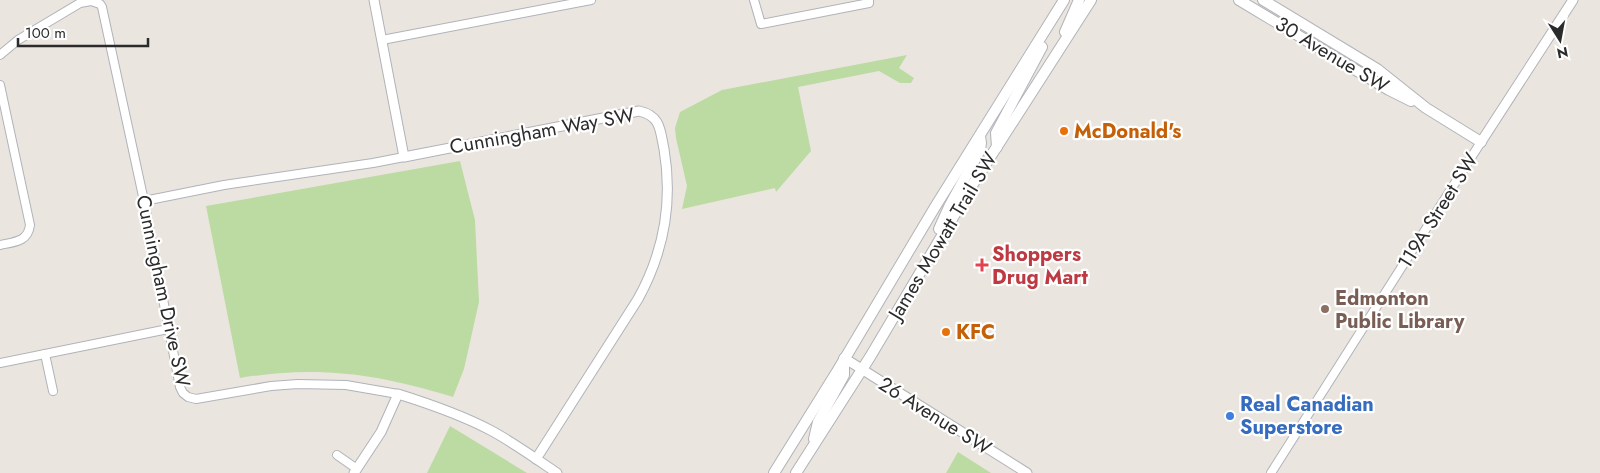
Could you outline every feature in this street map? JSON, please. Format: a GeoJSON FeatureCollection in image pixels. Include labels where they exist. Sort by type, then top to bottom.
{"type":"FeatureCollection","features":[{"type":"Feature","properties":{"kind":"main road"},"geometry":{"type":"LineString","coordinates":[[1055,56],[1079,0]]}},
{"type":"Feature","properties":{"kind":"main road","name":"James Mowatt Trail SW"},"geometry":{"type":"LineString","coordinates":[[796,473],[997,147],[1091,0]]}},
{"type":"Feature","properties":{"kind":"main road","name":"30 Avenue SW"},"geometry":{"type":"LineString","coordinates":[[1239,0],[1389,90],[1426,108],[1481,142]]}},
{"type":"Feature","properties":{"kind":"main road","name":"30 Avenue SW"},"geometry":{"type":"LineString","coordinates":[[1263,0],[1377,68],[1426,108]]}},
{"type":"Feature","properties":{"kind":"main road"},"geometry":{"type":"LineString","coordinates":[[997,147],[996,133],[1063,3]]}},
{"type":"Feature","properties":{"kind":"main road","name":"James Mowatt Trail SW"},"geometry":{"type":"LineString","coordinates":[[774,473],[980,135],[1063,3]]}},
{"type":"Feature","properties":{"kind":"main road"},"geometry":{"type":"LineString","coordinates":[[922,268],[949,207],[980,150],[980,135]]}},
{"type":"Feature","properties":{"kind":"main road"},"geometry":{"type":"LineString","coordinates":[[811,448],[818,422],[844,375],[844,358]]}},
{"type":"Feature","properties":{"kind":"street","name":"Cunningham Drive SW"},"geometry":{"type":"LineString","coordinates":[[0,55],[18,40],[80,3],[92,0],[102,7],[106,18],[144,201],[182,393],[188,397],[202,398],[243,390],[298,384],[346,385],[398,394],[439,407],[471,420],[507,440],[557,473]]}},
{"type":"Feature","properties":{"kind":"street"},"geometry":{"type":"LineString","coordinates":[[374,0],[404,157]]}},
{"type":"Feature","properties":{"kind":"street"},"geometry":{"type":"LineString","coordinates":[[382,40],[591,0]]}},
{"type":"Feature","properties":{"kind":"street"},"geometry":{"type":"LineString","coordinates":[[754,0],[761,24],[869,3],[869,0]]}},
{"type":"Feature","properties":{"kind":"street","name":"119A Street SW"},"geometry":{"type":"LineString","coordinates":[[1271,473],[1573,0]]}},
{"type":"Feature","properties":{"kind":"street"},"geometry":{"type":"LineString","coordinates":[[0,85],[30,225],[24,239],[0,245]]}},
{"type":"Feature","properties":{"kind":"street","name":"Cunningham Way SW"},"geometry":{"type":"LineString","coordinates":[[144,201],[224,185],[373,163],[639,111],[652,116],[659,124],[666,163],[668,190],[666,220],[658,255],[638,299],[536,459]]}},
{"type":"Feature","properties":{"kind":"street"},"geometry":{"type":"LineString","coordinates":[[0,363],[168,329]]}},
{"type":"Feature","properties":{"kind":"street"},"geometry":{"type":"LineString","coordinates":[[45,354],[53,391]]}},
{"type":"Feature","properties":{"kind":"street","name":"26 Avenue SW"},"geometry":{"type":"LineString","coordinates":[[844,358],[1027,473]]}},
{"type":"Feature","properties":{"kind":"street"},"geometry":{"type":"LineString","coordinates":[[337,455],[356,471],[381,432],[398,394]]}},
{"type":"Feature","properties":{"kind":"green space"},"geometry":{"type":"Polygon","coordinates":[[[907,55],[899,68],[914,78],[911,83],[900,83],[879,71],[798,87],[811,151],[776,192],[775,188],[682,209],[687,186],[675,128],[680,112],[722,90],[907,55]]]}},
{"type":"Feature","properties":{"kind":"green space"},"geometry":{"type":"Polygon","coordinates":[[[460,161],[475,220],[479,302],[464,369],[453,397],[399,382],[348,374],[296,372],[240,378],[206,206],[460,161]]]}},
{"type":"Feature","properties":{"kind":"green space"},"geometry":{"type":"Polygon","coordinates":[[[450,426],[527,473],[427,473],[450,426]]]}},
{"type":"Feature","properties":{"kind":"green space"},"geometry":{"type":"Polygon","coordinates":[[[958,452],[991,473],[946,473],[958,452]]]}},
{"type":"Feature","properties":{"kind":"place","name":"McDonald's"},"geometry":{"type":"Point","coordinates":[1064,131]}},
{"type":"Feature","properties":{"kind":"place","name":"Shoppers Drug Mart"},"geometry":{"type":"Point","coordinates":[982,265]}},
{"type":"Feature","properties":{"kind":"place","name":"Edmonton Public Library"},"geometry":{"type":"Point","coordinates":[1325,309]}},
{"type":"Feature","properties":{"kind":"place","name":"KFC"},"geometry":{"type":"Point","coordinates":[946,332]}},
{"type":"Feature","properties":{"kind":"place","name":"Real Canadian Superstore"},"geometry":{"type":"Point","coordinates":[1230,416]}}]}
